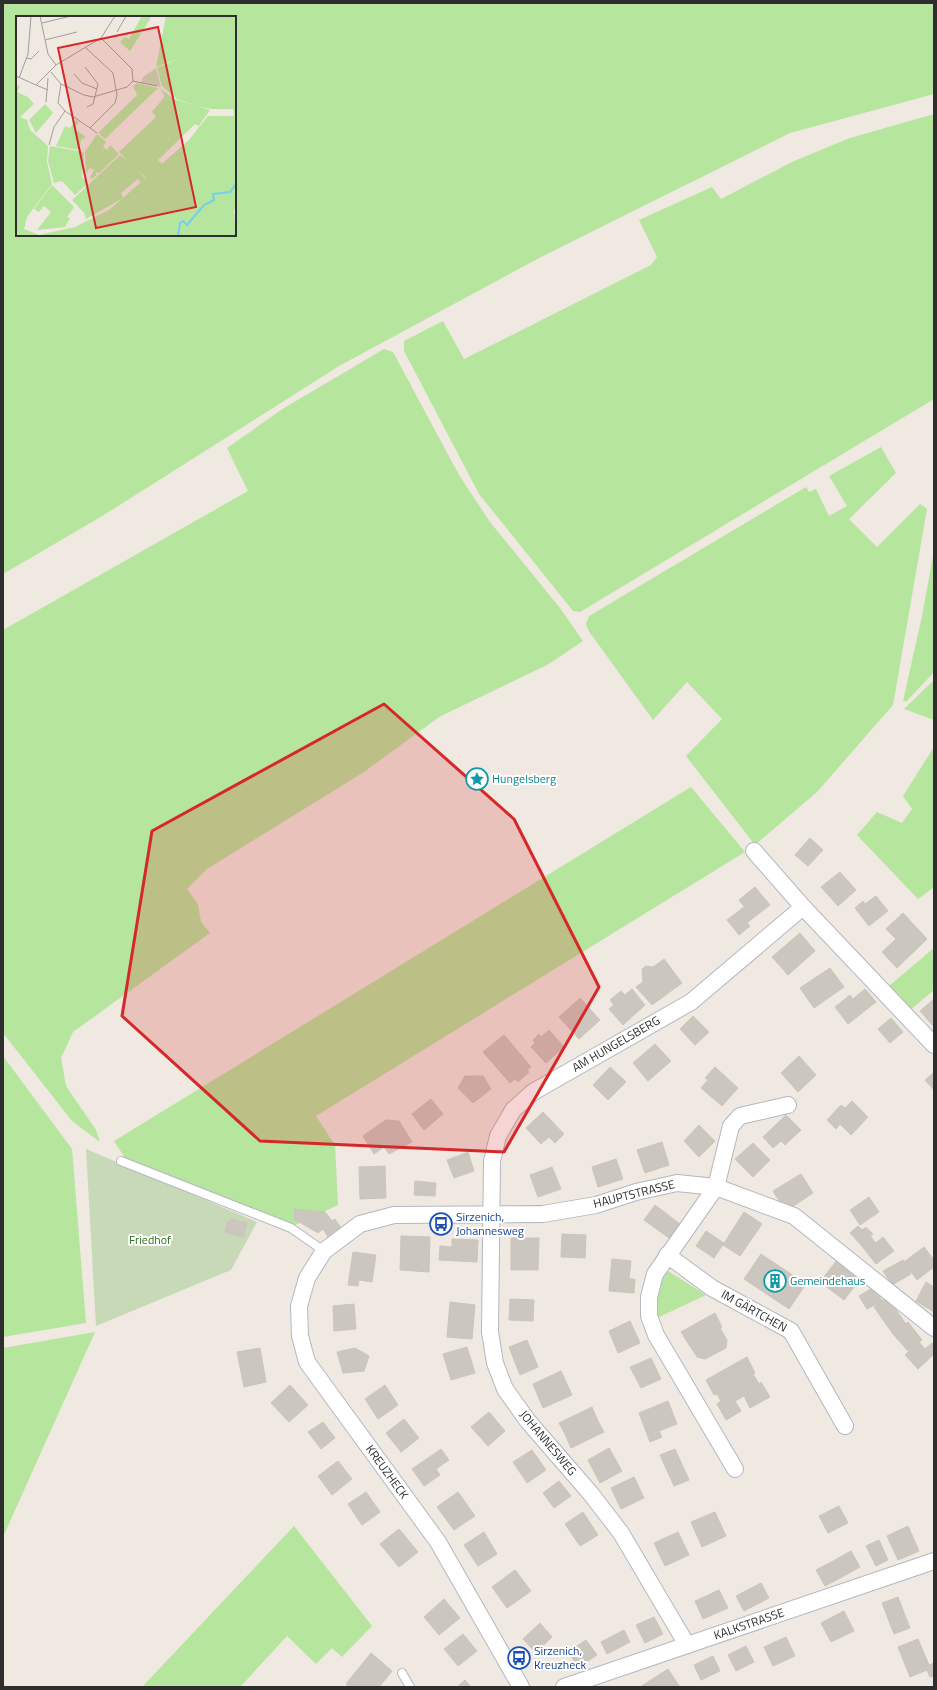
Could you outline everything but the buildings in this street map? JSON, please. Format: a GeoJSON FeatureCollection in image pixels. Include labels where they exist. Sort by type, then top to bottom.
{"type":"FeatureCollection","features":[{"type":"Feature","properties":{"kind":"street"},"geometry":{"type":"LineString","coordinates":[[754,851],[803,907],[934,1045]]}},
{"type":"Feature","properties":{"kind":"street","name":"AM HUNGELSBERG"},"geometry":{"type":"LineString","coordinates":[[491,1215],[492,1161],[498,1136],[513,1110],[533,1092],[691,1002],[803,907]]}},
{"type":"Feature","properties":{"kind":"street"},"geometry":{"type":"LineString","coordinates":[[735,1469],[656,1335],[649,1316],[648,1297],[655,1274],[716,1187],[731,1126],[740,1116],[788,1105]]}},
{"type":"Feature","properties":{"kind":"street","name":"HAUPTSTRASSE"},"geometry":{"type":"LineString","coordinates":[[324,1251],[360,1224],[394,1216],[543,1214],[596,1205],[636,1192],[677,1183],[716,1187],[794,1216],[934,1328]]}},
{"type":"Feature","properties":{"kind":"street","name":"JOHANNESWEG"},"geometry":{"type":"LineString","coordinates":[[491,1215],[490,1332],[495,1363],[505,1389],[527,1420],[591,1494],[621,1533],[687,1645]]}},
{"type":"Feature","properties":{"kind":"street","name":"KREUZHECK"},"geometry":{"type":"LineString","coordinates":[[324,1251],[308,1278],[299,1306],[300,1336],[307,1362],[438,1542],[521,1687]]}},
{"type":"Feature","properties":{"kind":"street","name":"IM GÄRTCHEN"},"geometry":{"type":"LineString","coordinates":[[667,1255],[712,1288],[791,1331],[845,1426]]}},
{"type":"Feature","properties":{"kind":"street","name":"KALKSTRASSE"},"geometry":{"type":"LineString","coordinates":[[564,1687],[934,1561]]}},
{"type":"Feature","properties":{"kind":"lane"},"geometry":{"type":"LineString","coordinates":[[121,1161],[290,1228],[324,1251]]}},
{"type":"Feature","properties":{"kind":"lane"},"geometry":{"type":"LineString","coordinates":[[402,1674],[410,1687]]}},
{"type":"Feature","properties":{"kind":"highlighted area"},"geometry":{"type":"Polygon","coordinates":[[[384,704],[514,819],[599,987],[504,1152],[260,1141],[122,1016],[152,831],[384,704]]]}},
{"type":"Feature","properties":{"kind":"green space"},"geometry":{"type":"Polygon","coordinates":[[[3,3],[934,3],[934,94],[790,133],[541,257],[339,366],[104,515],[3,574],[3,3]]]}},
{"type":"Feature","properties":{"kind":"green space"},"geometry":{"type":"Polygon","coordinates":[[[934,114],[934,399],[580,612],[573,611],[479,494],[404,351],[404,341],[443,321],[464,359],[651,265],[657,257],[639,220],[712,187],[721,199],[794,161],[850,138],[934,114]]]}},
{"type":"Feature","properties":{"kind":"green space"},"geometry":{"type":"Polygon","coordinates":[[[384,349],[393,352],[459,475],[490,522],[560,608],[583,641],[549,664],[439,717],[364,772],[207,869],[187,889],[198,904],[201,922],[210,933],[73,1032],[61,1058],[66,1086],[96,1130],[100,1142],[72,1121],[3,1033],[3,630],[248,491],[227,448],[284,408],[384,349]]]}},
{"type":"Feature","properties":{"kind":"green space"},"geometry":{"type":"Polygon","coordinates":[[[881,447],[896,473],[849,519],[877,547],[920,504],[927,509],[893,705],[817,792],[755,845],[686,756],[722,719],[687,682],[653,720],[588,630],[586,624],[589,616],[806,487],[809,492],[816,489],[829,516],[847,506],[829,476],[881,447]]]}},
{"type":"Feature","properties":{"kind":"green space"},"geometry":{"type":"Polygon","coordinates":[[[934,550],[934,672],[907,701],[903,701],[922,616],[934,550]]]}},
{"type":"Feature","properties":{"kind":"green space"},"geometry":{"type":"Polygon","coordinates":[[[934,680],[934,720],[904,709],[934,680]]]}},
{"type":"Feature","properties":{"kind":"green space"},"geometry":{"type":"Polygon","coordinates":[[[934,747],[934,890],[933,888],[918,899],[857,835],[877,812],[902,823],[912,809],[903,796],[934,747]]]}},
{"type":"Feature","properties":{"kind":"green space"},"geometry":{"type":"Polygon","coordinates":[[[691,787],[745,852],[316,1116],[335,1145],[338,1205],[293,1226],[127,1161],[114,1141],[691,787]]]}},
{"type":"Feature","properties":{"kind":"green space"},"geometry":{"type":"Polygon","coordinates":[[[934,948],[934,990],[910,1010],[889,986],[934,948]]]}},
{"type":"Feature","properties":{"kind":"green space"},"geometry":{"type":"Polygon","coordinates":[[[3,1056],[72,1149],[86,1323],[3,1337],[3,1056]]]}},
{"type":"Feature","properties":{"kind":"green space","name":"Friedhof"},"geometry":{"type":"Polygon","coordinates":[[[86,1149],[257,1222],[231,1270],[96,1326],[86,1149]]]}},
{"type":"Feature","properties":{"kind":"green space"},"geometry":{"type":"Polygon","coordinates":[[[668,1271],[706,1295],[657,1318],[655,1306],[657,1293],[668,1271]]]}},
{"type":"Feature","properties":{"kind":"green space"},"geometry":{"type":"Polygon","coordinates":[[[95,1332],[3,1537],[3,1348],[95,1332]]]}},
{"type":"Feature","properties":{"kind":"green space"},"geometry":{"type":"Polygon","coordinates":[[[294,1526],[372,1626],[342,1657],[332,1648],[316,1664],[287,1636],[240,1687],[142,1687],[294,1526]]]}},
{"type":"Feature","properties":{"kind":"place","name":"Hungelsberg"},"geometry":{"type":"Point","coordinates":[477,779]}},
{"type":"Feature","properties":{"kind":"place","name":"Sirzenich, Johannesweg"},"geometry":{"type":"Point","coordinates":[441,1224]}},
{"type":"Feature","properties":{"kind":"place","name":"Gemeindehaus"},"geometry":{"type":"Point","coordinates":[775,1281]}},
{"type":"Feature","properties":{"kind":"place","name":"Sirzenich, Kreuzheck"},"geometry":{"type":"Point","coordinates":[519,1658]}}]}
